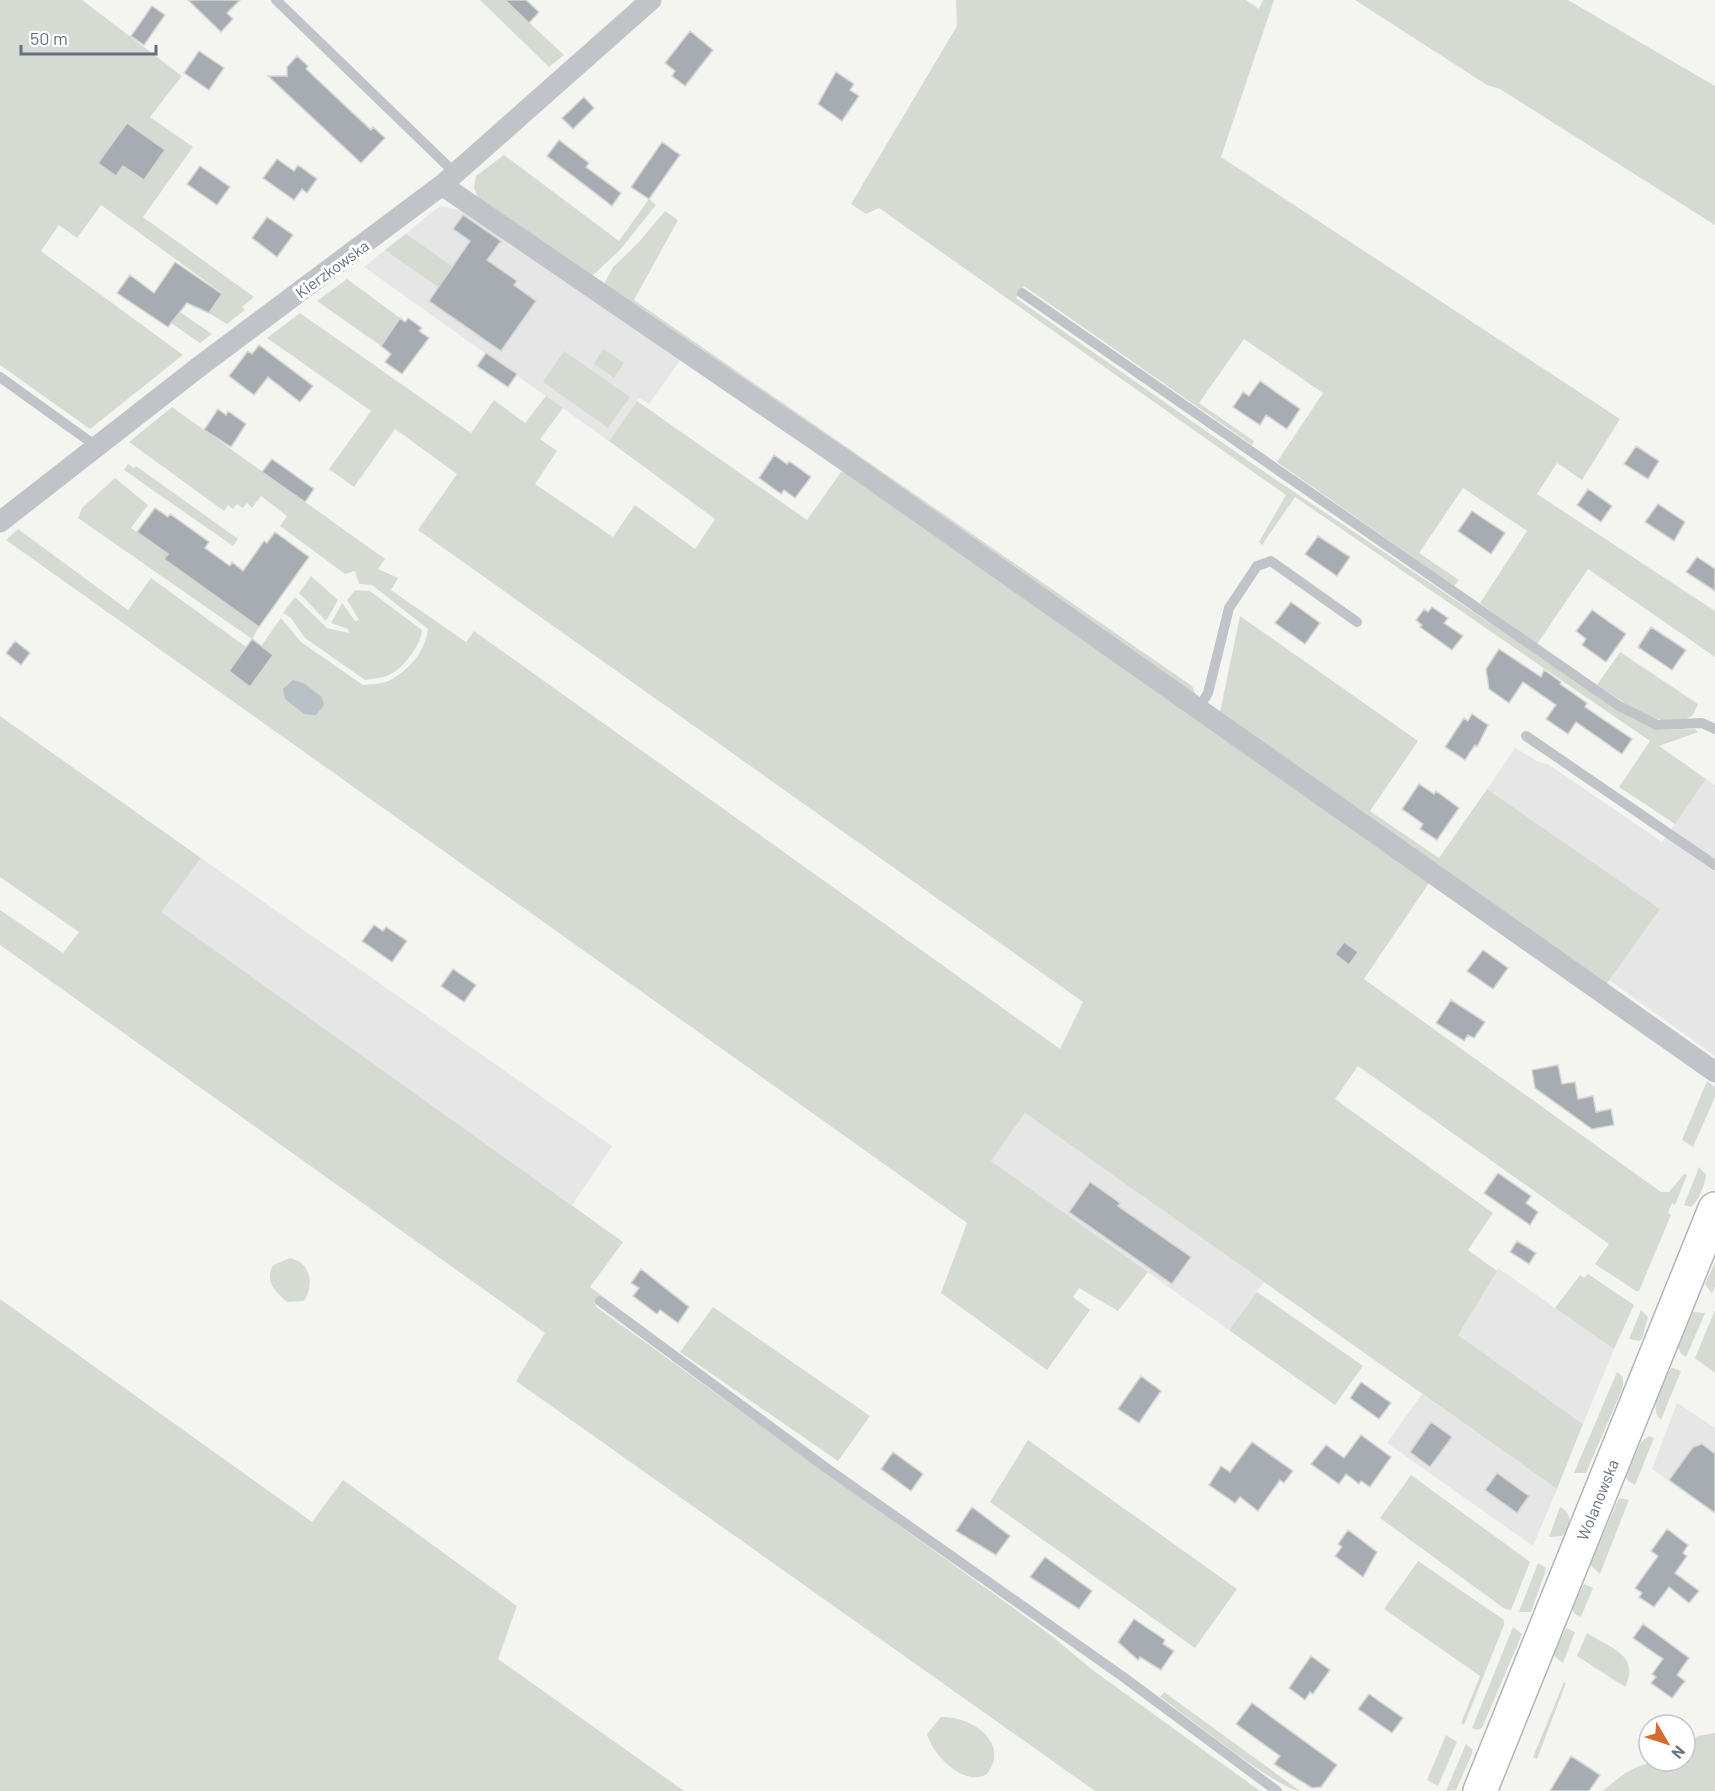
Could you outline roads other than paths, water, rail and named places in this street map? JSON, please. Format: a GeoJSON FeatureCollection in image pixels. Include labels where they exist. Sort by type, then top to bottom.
{"type":"FeatureCollection","features":[{"type":"Feature","properties":{"kind":"main road","name":"Wolanowska"},"geometry":{"type":"LineString","coordinates":[[1480,1791],[1715,1209]]}},
{"type":"Feature","properties":{"kind":"street","name":"Kierzkowska"},"geometry":{"type":"LineString","coordinates":[[0,522],[96,446],[449,179],[651,0]]}},
{"type":"Feature","properties":{"kind":"street"},"geometry":{"type":"LineString","coordinates":[[449,179],[1715,1072]]}},
{"type":"Feature","properties":{"kind":"lane"},"geometry":{"type":"LineString","coordinates":[[276,0],[449,179]]}},
{"type":"Feature","properties":{"kind":"lane"},"geometry":{"type":"LineString","coordinates":[[1022,293],[1619,706],[1657,725],[1702,723],[1715,729]]}},
{"type":"Feature","properties":{"kind":"lane"},"geometry":{"type":"LineString","coordinates":[[0,377],[96,446]]}},
{"type":"Feature","properties":{"kind":"lane"},"geometry":{"type":"LineString","coordinates":[[1198,708],[1208,693],[1229,608],[1257,566],[1271,561],[1358,622]]}},
{"type":"Feature","properties":{"kind":"lane"},"geometry":{"type":"LineString","coordinates":[[1526,736],[1715,865]]}},
{"type":"Feature","properties":{"kind":"lane"},"geometry":{"type":"LineString","coordinates":[[600,1301],[825,1467],[1122,1676],[1277,1791]]}}]}
